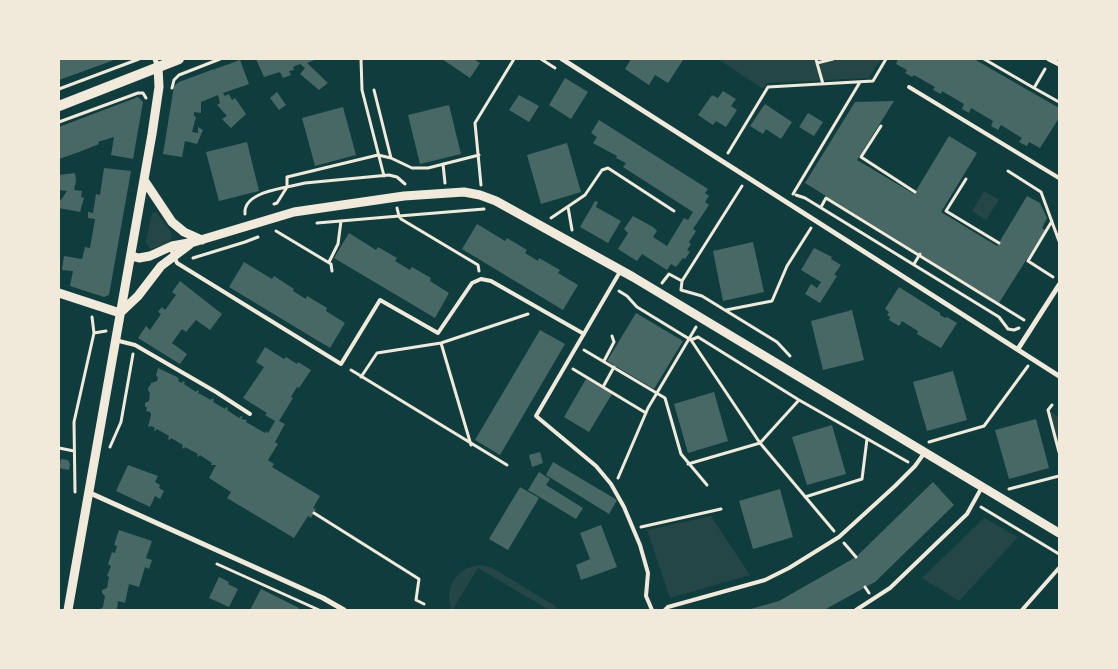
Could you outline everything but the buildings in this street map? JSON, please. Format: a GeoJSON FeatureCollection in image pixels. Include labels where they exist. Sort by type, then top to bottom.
{"type":"FeatureCollection","features":[{"type":"Feature","properties":{"kind":"main road"},"geometry":{"type":"LineString","coordinates":[[59,106],[156,63],[179,59]]}},
{"type":"Feature","properties":{"kind":"street"},"geometry":{"type":"LineString","coordinates":[[562,59],[1059,376]]}},
{"type":"Feature","properties":{"kind":"street"},"geometry":{"type":"LineString","coordinates":[[1049,59],[1059,64]]}},
{"type":"Feature","properties":{"kind":"street"},"geometry":{"type":"LineString","coordinates":[[68,610],[158,97],[160,77],[156,63]]}},
{"type":"Feature","properties":{"kind":"street"},"geometry":{"type":"LineString","coordinates":[[144,180],[172,222],[198,241]]}},
{"type":"Feature","properties":{"kind":"street"},"geometry":{"type":"LineString","coordinates":[[120,313],[138,296],[161,266],[173,255],[198,241],[294,212],[404,196],[464,192],[480,195],[496,201],[621,270],[1059,532]]}},
{"type":"Feature","properties":{"kind":"street"},"geometry":{"type":"LineString","coordinates":[[131,256],[139,258],[173,255]]}},
{"type":"Feature","properties":{"kind":"street"},"geometry":{"type":"LineString","coordinates":[[1018,349],[1059,285]]}},
{"type":"Feature","properties":{"kind":"street"},"geometry":{"type":"LineString","coordinates":[[59,293],[120,313]]}},
{"type":"Feature","properties":{"kind":"street"},"geometry":{"type":"LineString","coordinates":[[90,493],[323,598],[344,610]]}},
{"type":"Feature","properties":{"kind":"lane"},"geometry":{"type":"LineString","coordinates":[[909,87],[1059,178]]}},
{"type":"Feature","properties":{"kind":"lane"},"geometry":{"type":"LineString","coordinates":[[173,255],[341,364],[380,300],[438,333],[472,283],[481,279],[492,280],[584,334]]}},
{"type":"Feature","properties":{"kind":"lane"},"geometry":{"type":"LineString","coordinates":[[621,270],[536,416],[596,466],[614,488],[640,544],[648,573],[646,596],[652,610]]}},
{"type":"Feature","properties":{"kind":"lane"},"geometry":{"type":"LineString","coordinates":[[115,340],[135,345],[250,414]]}},
{"type":"Feature","properties":{"kind":"lane"},"geometry":{"type":"LineString","coordinates":[[664,610],[668,607],[765,580],[790,568],[839,537],[915,466],[925,452]]}},
{"type":"Feature","properties":{"kind":"lane"},"geometry":{"type":"LineString","coordinates":[[856,610],[890,588],[967,514],[983,486]]}},
{"type":"Feature","properties":{"kind":"lane"},"geometry":{"type":"LineString","coordinates":[[1022,610],[1059,568]]}},
{"type":"Feature","properties":{"kind":"path"},"geometry":{"type":"LineString","coordinates":[[59,89],[139,59]]}},
{"type":"Feature","properties":{"kind":"path"},"geometry":{"type":"LineString","coordinates":[[170,94],[174,80],[179,75],[220,59]]}},
{"type":"Feature","properties":{"kind":"path"},"geometry":{"type":"LineString","coordinates":[[245,214],[244,208],[258,196],[288,186],[384,176],[362,90],[361,59]]}},
{"type":"Feature","properties":{"kind":"path"},"geometry":{"type":"LineString","coordinates":[[481,186],[475,123],[514,59]]}},
{"type":"Feature","properties":{"kind":"path"},"geometry":{"type":"LineString","coordinates":[[816,59],[824,84]]}},
{"type":"Feature","properties":{"kind":"path"},"geometry":{"type":"LineString","coordinates":[[817,63],[833,59]]}},
{"type":"Feature","properties":{"kind":"path"},"geometry":{"type":"LineString","coordinates":[[736,159],[727,154],[768,87],[873,82],[886,59]]}},
{"type":"Feature","properties":{"kind":"path"},"geometry":{"type":"LineString","coordinates":[[984,59],[1059,102]]}},
{"type":"Feature","properties":{"kind":"path"},"geometry":{"type":"LineString","coordinates":[[1034,88],[1045,69]]}},
{"type":"Feature","properties":{"kind":"path"},"geometry":{"type":"LineString","coordinates":[[793,195],[860,82]]}},
{"type":"Feature","properties":{"kind":"path"},"geometry":{"type":"LineString","coordinates":[[374,90],[391,158]]}},
{"type":"Feature","properties":{"kind":"path"},"geometry":{"type":"LineString","coordinates":[[59,122],[138,94],[146,96],[149,106]]}},
{"type":"Feature","properties":{"kind":"path"},"geometry":{"type":"LineString","coordinates":[[881,126],[861,158],[915,192]]}},
{"type":"Feature","properties":{"kind":"path"},"geometry":{"type":"LineString","coordinates":[[269,206],[277,203],[288,186],[286,177],[378,155],[391,158],[412,168],[428,168],[479,156]]}},
{"type":"Feature","properties":{"kind":"path"},"geometry":{"type":"LineString","coordinates":[[443,164],[445,185]]}},
{"type":"Feature","properties":{"kind":"path"},"geometry":{"type":"LineString","coordinates":[[550,219],[585,194],[602,170],[608,168],[674,211]]}},
{"type":"Feature","properties":{"kind":"path"},"geometry":{"type":"LineString","coordinates":[[1008,171],[1041,192],[1059,241]]}},
{"type":"Feature","properties":{"kind":"path"},"geometry":{"type":"LineString","coordinates":[[681,290],[682,281],[748,177]]}},
{"type":"Feature","properties":{"kind":"path"},"geometry":{"type":"LineString","coordinates":[[966,179],[944,211],[999,243]]}},
{"type":"Feature","properties":{"kind":"path"},"geometry":{"type":"LineString","coordinates":[[785,190],[821,207],[914,264],[999,317],[1008,329],[1014,330],[1021,326],[1030,331]]}},
{"type":"Feature","properties":{"kind":"path"},"geometry":{"type":"LineString","coordinates":[[821,207],[826,198],[1025,320]]}},
{"type":"Feature","properties":{"kind":"path"},"geometry":{"type":"LineString","coordinates":[[397,207],[401,219],[478,265],[481,279]]}},
{"type":"Feature","properties":{"kind":"path"},"geometry":{"type":"LineString","coordinates":[[568,207],[573,233]]}},
{"type":"Feature","properties":{"kind":"path"},"geometry":{"type":"LineString","coordinates":[[313,223],[488,209]]}},
{"type":"Feature","properties":{"kind":"path"},"geometry":{"type":"LineString","coordinates":[[237,217],[253,211]]}},
{"type":"Feature","properties":{"kind":"path"},"geometry":{"type":"LineString","coordinates":[[328,262],[338,244],[341,221]]}},
{"type":"Feature","properties":{"kind":"path"},"geometry":{"type":"LineString","coordinates":[[1052,277],[1027,261],[1053,221]]}},
{"type":"Feature","properties":{"kind":"path"},"geometry":{"type":"LineString","coordinates":[[268,234],[286,227]]}},
{"type":"Feature","properties":{"kind":"path"},"geometry":{"type":"LineString","coordinates":[[238,228],[245,242]]}},
{"type":"Feature","properties":{"kind":"path"},"geometry":{"type":"LineString","coordinates":[[725,310],[772,301],[787,266],[810,228]]}},
{"type":"Feature","properties":{"kind":"path"},"geometry":{"type":"LineString","coordinates":[[276,231],[332,264],[332,271]]}},
{"type":"Feature","properties":{"kind":"path"},"geometry":{"type":"LineString","coordinates":[[173,255],[245,242],[260,236]]}},
{"type":"Feature","properties":{"kind":"path"},"geometry":{"type":"LineString","coordinates":[[914,264],[920,255]]}},
{"type":"Feature","properties":{"kind":"path"},"geometry":{"type":"LineString","coordinates":[[661,285],[669,274],[682,281]]}},
{"type":"Feature","properties":{"kind":"path"},"geometry":{"type":"LineString","coordinates":[[612,287],[627,296],[638,307],[690,339],[760,443],[856,557]]}},
{"type":"Feature","properties":{"kind":"path"},"geometry":{"type":"LineString","coordinates":[[59,448],[74,451],[74,422],[94,334],[117,329]]}},
{"type":"Feature","properties":{"kind":"path"},"geometry":{"type":"LineString","coordinates":[[438,333],[471,445]]}},
{"type":"Feature","properties":{"kind":"path"},"geometry":{"type":"LineString","coordinates":[[604,361],[614,342],[612,336]]}},
{"type":"Feature","properties":{"kind":"path"},"geometry":{"type":"LineString","coordinates":[[614,488],[657,392],[690,339],[698,337],[799,400],[915,466]]}},
{"type":"Feature","properties":{"kind":"path"},"geometry":{"type":"LineString","coordinates":[[108,452],[121,422],[135,345]]}},
{"type":"Feature","properties":{"kind":"path"},"geometry":{"type":"LineString","coordinates":[[577,346],[665,398],[681,454],[707,485]]}},
{"type":"Feature","properties":{"kind":"path"},"geometry":{"type":"LineString","coordinates":[[566,365],[646,413]]}},
{"type":"Feature","properties":{"kind":"path"},"geometry":{"type":"LineString","coordinates":[[928,442],[984,426],[1028,366]]}},
{"type":"Feature","properties":{"kind":"path"},"geometry":{"type":"LineString","coordinates":[[603,387],[614,367]]}},
{"type":"Feature","properties":{"kind":"path"},"geometry":{"type":"LineString","coordinates":[[351,370],[506,466]]}},
{"type":"Feature","properties":{"kind":"path"},"geometry":{"type":"LineString","coordinates":[[688,464],[760,443],[799,400]]}},
{"type":"Feature","properties":{"kind":"path"},"geometry":{"type":"LineString","coordinates":[[1052,405],[1048,410],[1059,452]]}},
{"type":"Feature","properties":{"kind":"path"},"geometry":{"type":"LineString","coordinates":[[805,497],[862,479],[867,438]]}},
{"type":"Feature","properties":{"kind":"path"},"geometry":{"type":"LineString","coordinates":[[1009,490],[1059,476]]}},
{"type":"Feature","properties":{"kind":"path"},"geometry":{"type":"LineString","coordinates":[[974,502],[1059,554]]}},
{"type":"Feature","properties":{"kind":"path"},"geometry":{"type":"LineString","coordinates":[[633,528],[721,509]]}},
{"type":"Feature","properties":{"kind":"path"},"geometry":{"type":"LineString","coordinates":[[314,513],[419,579],[416,600],[424,604]]}},
{"type":"Feature","properties":{"kind":"shaded area"},"geometry":{"type":"Polygon","coordinates":[[[718,59],[881,59],[869,78],[767,83],[763,89],[718,59]]]}},
{"type":"Feature","properties":{"kind":"shaded area"},"geometry":{"type":"Polygon","coordinates":[[[984,191],[999,200],[986,220],[972,211],[984,191]]]}},
{"type":"Feature","properties":{"kind":"shaded area"},"geometry":{"type":"Polygon","coordinates":[[[156,212],[170,230],[172,238],[167,244],[150,249],[146,242],[152,213],[156,212]]]}},
{"type":"Feature","properties":{"kind":"shaded area"},"geometry":{"type":"Polygon","coordinates":[[[1048,410],[1059,417],[1059,456],[1048,410]]]}},
{"type":"Feature","properties":{"kind":"shaded area"},"geometry":{"type":"Polygon","coordinates":[[[711,516],[750,575],[670,598],[647,530],[711,516]]]}},
{"type":"Feature","properties":{"kind":"shaded area"},"geometry":{"type":"Polygon","coordinates":[[[984,518],[1018,537],[959,601],[922,578],[984,518]]]}},
{"type":"Feature","properties":{"kind":"shaded area"},"geometry":{"type":"Polygon","coordinates":[[[480,565],[491,567],[555,606],[558,610],[549,610],[478,568],[453,609],[456,610],[452,610],[449,594],[454,580],[465,570],[480,565]]]}}]}
